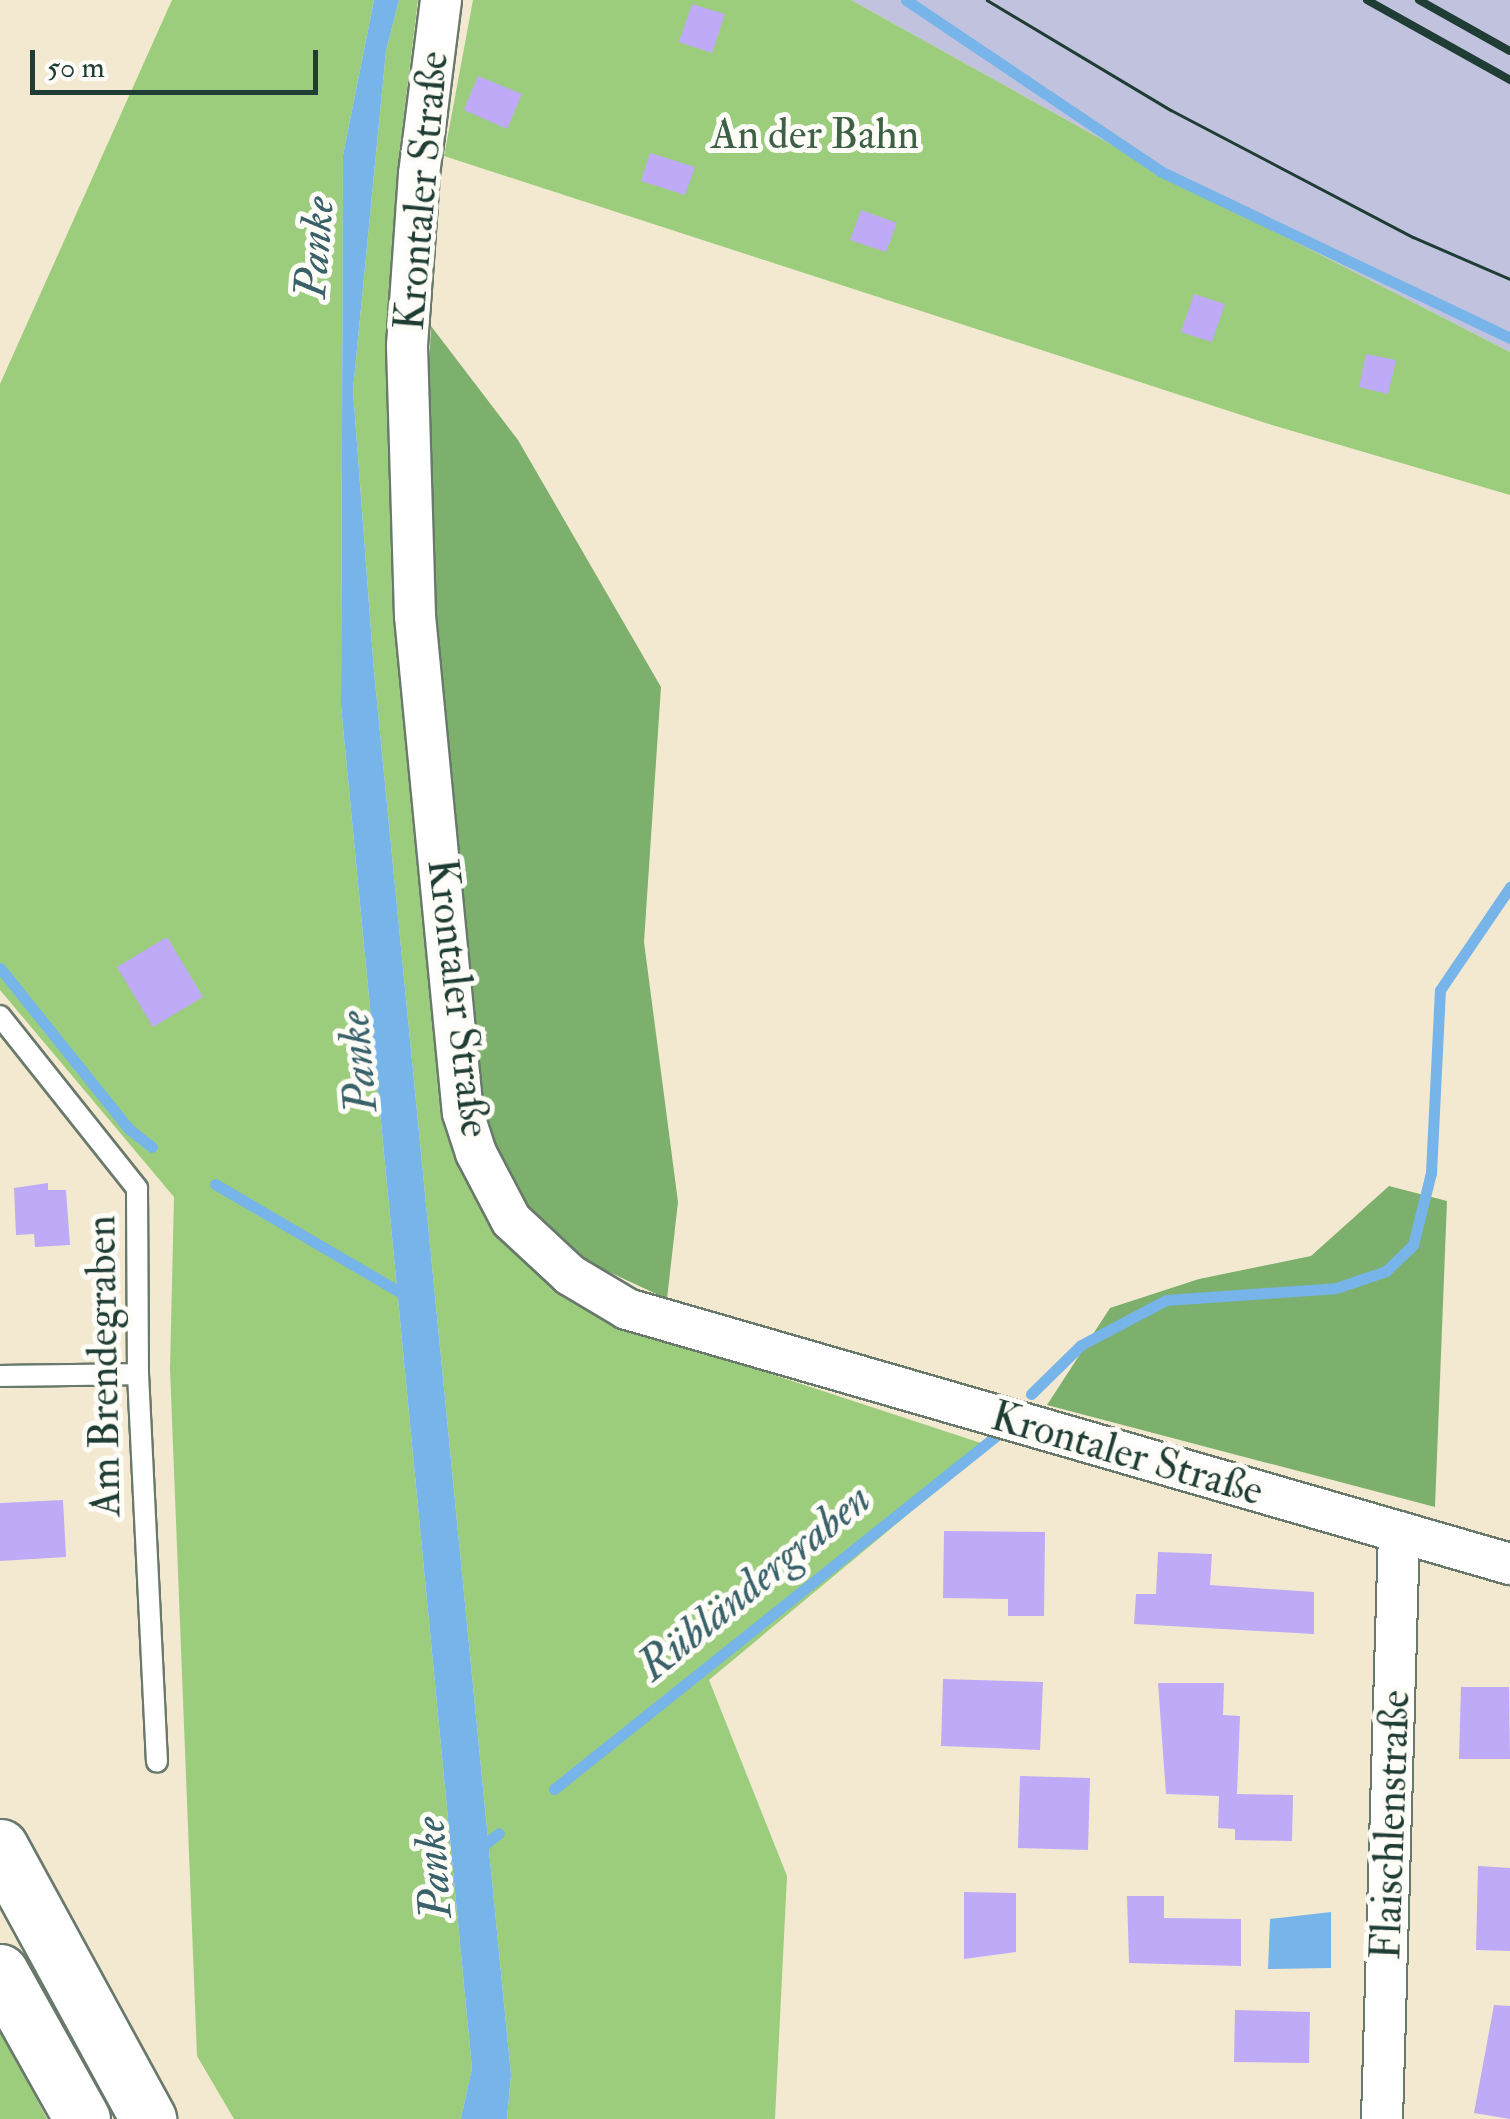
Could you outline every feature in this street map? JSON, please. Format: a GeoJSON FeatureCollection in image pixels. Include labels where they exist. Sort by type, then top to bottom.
{"type":"FeatureCollection","features":[{"type":"Feature","properties":{"kind":"highway"},"geometry":{"type":"LineString","coordinates":[[0,1847],[148,2119]]}},
{"type":"Feature","properties":{"kind":"highway"},"geometry":{"type":"LineString","coordinates":[[0,1972],[82,2119]]}},
{"type":"Feature","properties":{"kind":"street","name":"Krontaler Straße"},"geometry":{"type":"LineString","coordinates":[[442,0],[418,174],[407,346],[415,616],[463,1113],[512,1220],[570,1274],[627,1310],[1510,1564]]}},
{"type":"Feature","properties":{"kind":"street","name":"Flaischlenstraße"},"geometry":{"type":"LineString","coordinates":[[1382,2119],[1399,1532]]}},
{"type":"Feature","properties":{"kind":"lane","name":"Am Brendegraben"},"geometry":{"type":"LineString","coordinates":[[0,1016],[137,1188],[138,1374],[156,1762]]}},
{"type":"Feature","properties":{"kind":"lane"},"geometry":{"type":"LineString","coordinates":[[0,1376],[138,1374]]}},
{"type":"Feature","properties":{"kind":"shaded area"},"geometry":{"type":"Polygon","coordinates":[[[851,0],[1510,0],[1510,352],[1175,180],[851,0]]]}},
{"type":"Feature","properties":{"kind":"green space"},"geometry":{"type":"Polygon","coordinates":[[[172,0],[374,0],[343,155],[341,706],[472,2068],[461,2119],[234,2119],[197,2056],[170,1369],[174,1197],[0,990],[0,384],[172,0]]]}},
{"type":"Feature","properties":{"kind":"green space"},"geometry":{"type":"Polygon","coordinates":[[[399,0],[418,0],[397,171],[387,342],[400,617],[435,1049],[452,1143],[616,1323],[990,1446],[709,1680],[787,1876],[775,2119],[507,2119],[511,2075],[374,671],[353,390],[386,51],[399,0]]]}},
{"type":"Feature","properties":{"kind":"green space","name":"An der Bahn"},"geometry":{"type":"Polygon","coordinates":[[[473,0],[851,0],[1175,180],[1510,352],[1510,495],[1272,425],[444,156],[473,0]]]}},
{"type":"Feature","properties":{"kind":"green space"},"geometry":{"type":"Polygon","coordinates":[[[431,326],[518,440],[661,687],[644,942],[678,1202],[667,1299],[592,1264],[531,1214],[480,1111],[424,473],[431,326]]]}},
{"type":"Feature","properties":{"kind":"green space"},"geometry":{"type":"Polygon","coordinates":[[[1389,1186],[1447,1201],[1435,1507],[1047,1405],[1110,1308],[1199,1279],[1311,1256],[1389,1186]]]}},
{"type":"Feature","properties":{"kind":"green space"},"geometry":{"type":"Polygon","coordinates":[[[0,2029],[47,2119],[0,2119],[0,2029]]]}},
{"type":"Feature","properties":{"kind":"water"},"geometry":{"type":"Polygon","coordinates":[[[374,0],[399,0],[386,51],[353,390],[374,671],[511,2075],[507,2119],[461,2119],[472,2068],[341,706],[343,155],[374,0]]]}},
{"type":"Feature","properties":{"kind":"water"},"geometry":{"type":"Polygon","coordinates":[[[1331,1912],[1331,1968],[1268,1969],[1270,1919],[1331,1912]]]}},
{"type":"Feature","properties":{"kind":"building"},"geometry":{"type":"Polygon","coordinates":[[[692,4],[725,14],[712,53],[679,42],[692,4]]]}},
{"type":"Feature","properties":{"kind":"building"},"geometry":{"type":"Polygon","coordinates":[[[478,76],[522,94],[507,129],[464,110],[478,76]]]}},
{"type":"Feature","properties":{"kind":"building"},"geometry":{"type":"Polygon","coordinates":[[[650,153],[695,167],[685,195],[641,181],[650,153]]]}},
{"type":"Feature","properties":{"kind":"building"},"geometry":{"type":"Polygon","coordinates":[[[861,210],[897,223],[886,252],[850,240],[861,210]]]}},
{"type":"Feature","properties":{"kind":"building"},"geometry":{"type":"Polygon","coordinates":[[[1194,294],[1225,304],[1212,342],[1181,332],[1194,294]]]}},
{"type":"Feature","properties":{"kind":"building"},"geometry":{"type":"Polygon","coordinates":[[[1366,354],[1396,360],[1388,394],[1359,387],[1366,354]]]}},
{"type":"Feature","properties":{"kind":"building"},"geometry":{"type":"Polygon","coordinates":[[[167,937],[203,997],[153,1027],[117,967],[167,937]]]}},
{"type":"Feature","properties":{"kind":"building"},"geometry":{"type":"Polygon","coordinates":[[[48,1183],[48,1190],[66,1190],[70,1245],[35,1247],[34,1234],[16,1235],[14,1188],[48,1183]]]}},
{"type":"Feature","properties":{"kind":"building"},"geometry":{"type":"Polygon","coordinates":[[[63,1500],[66,1557],[0,1561],[0,1503],[63,1500]]]}},
{"type":"Feature","properties":{"kind":"building"},"geometry":{"type":"Polygon","coordinates":[[[944,1531],[1045,1532],[1044,1616],[1008,1616],[1008,1599],[943,1598],[944,1531]]]}},
{"type":"Feature","properties":{"kind":"building"},"geometry":{"type":"Polygon","coordinates":[[[1158,1552],[1212,1554],[1210,1585],[1314,1592],[1314,1634],[1134,1624],[1136,1594],[1156,1594],[1158,1552]]]}},
{"type":"Feature","properties":{"kind":"building"},"geometry":{"type":"Polygon","coordinates":[[[943,1679],[1043,1682],[1040,1750],[941,1746],[943,1679]]]}},
{"type":"Feature","properties":{"kind":"building"},"geometry":{"type":"Polygon","coordinates":[[[1158,1683],[1224,1683],[1223,1715],[1240,1716],[1237,1794],[1293,1795],[1292,1841],[1235,1840],[1235,1829],[1218,1828],[1219,1796],[1166,1794],[1158,1683]]]}},
{"type":"Feature","properties":{"kind":"building"},"geometry":{"type":"Polygon","coordinates":[[[1461,1687],[1509,1687],[1510,1759],[1459,1759],[1461,1687]]]}},
{"type":"Feature","properties":{"kind":"building"},"geometry":{"type":"Polygon","coordinates":[[[1020,1776],[1090,1778],[1088,1850],[1018,1848],[1020,1776]]]}},
{"type":"Feature","properties":{"kind":"building"},"geometry":{"type":"Polygon","coordinates":[[[1478,1866],[1510,1868],[1510,1951],[1476,1950],[1478,1866]]]}},
{"type":"Feature","properties":{"kind":"building"},"geometry":{"type":"Polygon","coordinates":[[[964,1892],[1016,1893],[1016,1952],[964,1959],[964,1892]]]}},
{"type":"Feature","properties":{"kind":"building"},"geometry":{"type":"Polygon","coordinates":[[[1127,1896],[1164,1896],[1164,1918],[1241,1919],[1241,1966],[1129,1963],[1127,1896]]]}},
{"type":"Feature","properties":{"kind":"building"},"geometry":{"type":"Polygon","coordinates":[[[1494,2005],[1510,2006],[1510,2119],[1474,2113],[1494,2005]]]}},
{"type":"Feature","properties":{"kind":"building"},"geometry":{"type":"Polygon","coordinates":[[[1235,2010],[1310,2012],[1309,2063],[1234,2062],[1235,2010]]]}},
{"type":"Feature","properties":{"kind":"waterway"},"geometry":{"type":"LineString","coordinates":[[906,0],[1160,171],[1510,338]]}},
{"type":"Feature","properties":{"kind":"waterway","name":"Rübländergraben"},"geometry":{"type":"LineString","coordinates":[[1031,1394],[1081,1345],[1166,1300],[1336,1288],[1386,1271],[1413,1245],[1431,1173],[1440,990],[1510,887]]}},
{"type":"Feature","properties":{"kind":"waterway"},"geometry":{"type":"LineString","coordinates":[[0,968],[129,1129],[152,1147]]}},
{"type":"Feature","properties":{"kind":"waterway"},"geometry":{"type":"LineString","coordinates":[[215,1184],[410,1298]]}},
{"type":"Feature","properties":{"kind":"waterway","name":"Rübländergraben"},"geometry":{"type":"LineString","coordinates":[[554,1789],[1001,1432]]}},
{"type":"Feature","properties":{"kind":"waterway","name":"Rübländergraben"},"geometry":{"type":"LineString","coordinates":[[478,1849],[499,1833]]}},
{"type":"Feature","properties":{"kind":"tram line"},"geometry":{"type":"LineString","coordinates":[[987,0],[1171,110],[1413,237],[1510,279]]}},
{"type":"Feature","properties":{"kind":"railway"},"geometry":{"type":"LineString","coordinates":[[1367,0],[1510,80]]}},
{"type":"Feature","properties":{"kind":"railway"},"geometry":{"type":"LineString","coordinates":[[1419,0],[1510,51]]}},
{"type":"Feature","properties":{"kind":"water label","name":"Panke"},"geometry":{"type":"Point","coordinates":[316,248]}},
{"type":"Feature","properties":{"kind":"water label","name":"Panke"},"geometry":{"type":"Point","coordinates":[359,1062]}},
{"type":"Feature","properties":{"kind":"water label","name":"Panke"},"geometry":{"type":"Point","coordinates":[434,1868]}}]}
